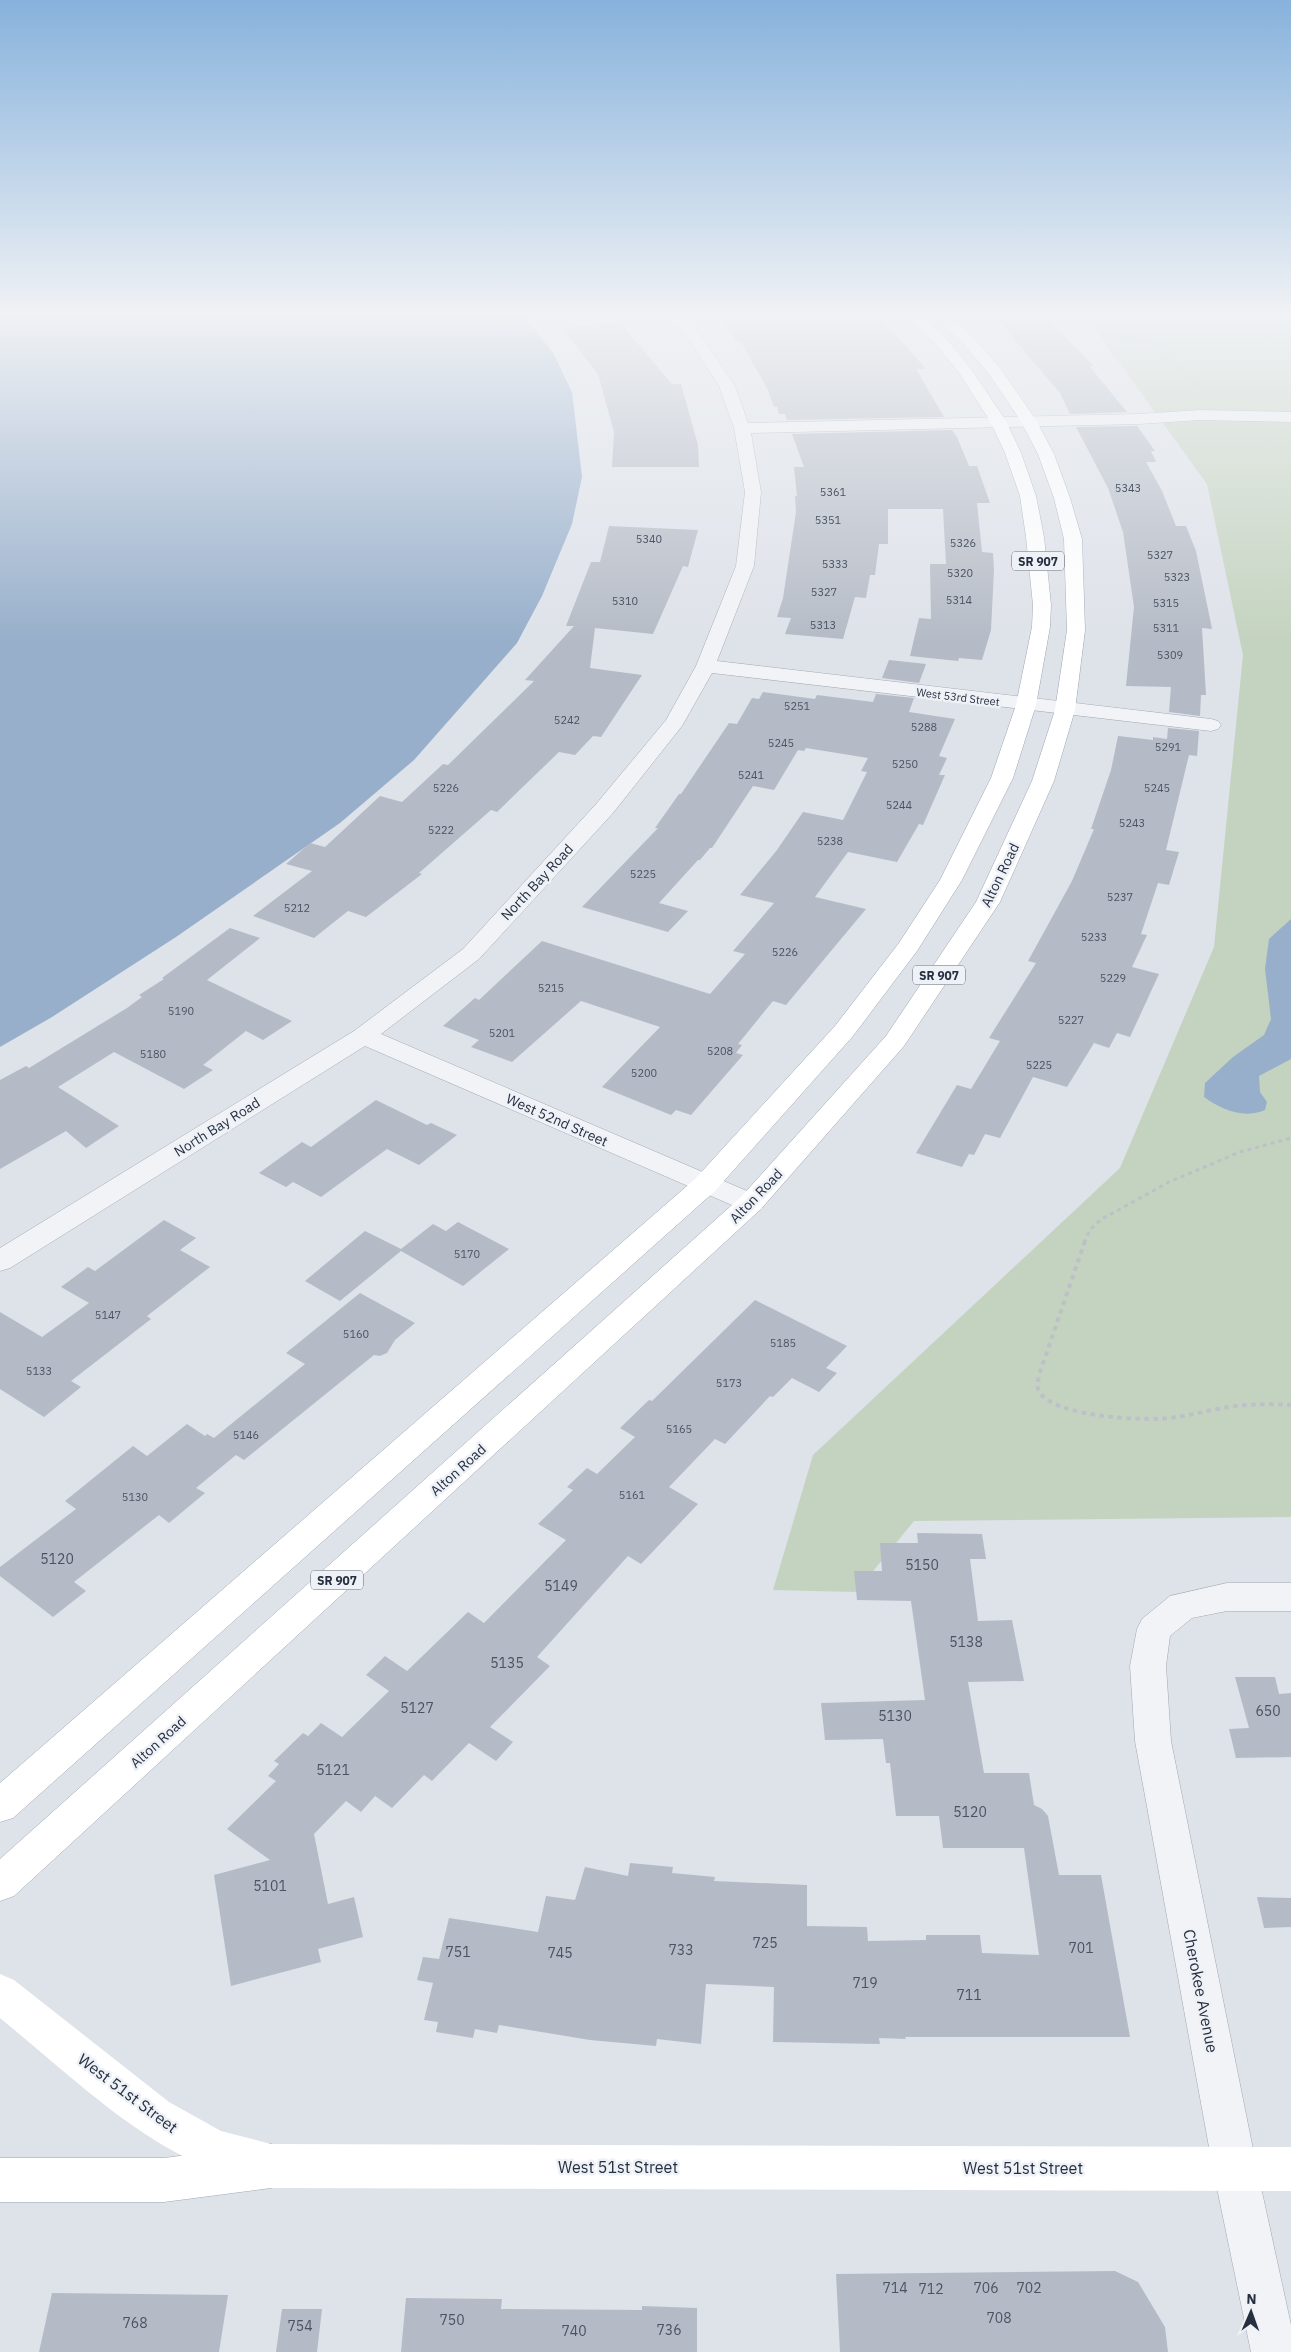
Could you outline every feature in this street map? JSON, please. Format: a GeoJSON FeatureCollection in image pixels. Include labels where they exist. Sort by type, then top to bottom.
{"type":"FeatureCollection","features":[{"type":"Feature","properties":{"kind":"main road","name":"SR 907"},"geometry":{"type":"LineString","coordinates":[[0,1806],[705,1185],[844,1031],[909,946],[951,880],[1002,778],[1026,705],[1041,627],[1042,605],[1035,537],[1028,496],[1013,453],[999,423]]}},
{"type":"Feature","properties":{"kind":"main road","name":"Alton Road"},"geometry":{"type":"LineString","coordinates":[[0,1884],[751,1203],[895,1041],[988,902],[1043,781],[1065,710],[1076,630],[1072,539],[1062,498],[1046,454],[1029,423]]}},
{"type":"Feature","properties":{"kind":"main road","name":"West 51st Street"},"geometry":{"type":"LineString","coordinates":[[0,1993],[154,2117],[220,2153],[242,2161],[271,2166],[1291,2169]]}},
{"type":"Feature","properties":{"kind":"main road"},"geometry":{"type":"LineString","coordinates":[[0,2180],[164,2180],[271,2166]]}},
{"type":"Feature","properties":{"kind":"street","name":"North Bay Road"},"geometry":{"type":"LineString","coordinates":[[0,1261],[363,1036],[471,954],[605,808],[675,722],[706,666],[745,566],[753,492],[740,423]]}},
{"type":"Feature","properties":{"kind":"street"},"geometry":{"type":"LineString","coordinates":[[742,428],[934,423]]}},
{"type":"Feature","properties":{"kind":"street","name":"West 53rd Street"},"geometry":{"type":"LineString","coordinates":[[706,666],[1211,726]]}},
{"type":"Feature","properties":{"kind":"street","name":"West 52nd Street"},"geometry":{"type":"LineString","coordinates":[[363,1036],[705,1185],[751,1203]]}},
{"type":"Feature","properties":{"kind":"street","name":"Cherokee Avenue"},"geometry":{"type":"LineString","coordinates":[[1274,2352],[1235,2169],[1153,1741],[1148,1666],[1154,1629],[1182,1606],[1228,1597],[1291,1597]]}},
{"type":"Feature","properties":{"kind":"path"},"geometry":{"type":"LineString","coordinates":[[1291,1138],[1239,1151],[1178,1176],[1100,1220],[1090,1230],[1080,1251],[1054,1334],[1038,1375],[1037,1385],[1039,1393],[1054,1404],[1069,1409],[1118,1416],[1168,1418],[1243,1405],[1291,1405]]}},
{"type":"Feature","properties":{"kind":"green space"},"geometry":{"type":"Polygon","coordinates":[[[1163,423],[1291,423],[1291,1517],[914,1521],[856,1592],[773,1590],[813,1455],[1120,1168],[1214,947],[1243,655],[1207,484],[1163,423]]]}},
{"type":"Feature","properties":{"kind":"water"},"geometry":{"type":"Polygon","coordinates":[[[0,423],[576,423],[582,477],[572,524],[542,596],[517,643],[414,760],[340,823],[176,937],[52,1017],[0,1047],[0,423]]]}},
{"type":"Feature","properties":{"kind":"water"},"geometry":{"type":"Polygon","coordinates":[[[1291,919],[1291,1059],[1259,1076],[1260,1092],[1267,1102],[1265,1110],[1249,1114],[1233,1112],[1218,1106],[1204,1097],[1205,1083],[1233,1057],[1264,1035],[1271,1019],[1265,969],[1269,939],[1291,919]]]}},
{"type":"Feature","properties":{"kind":"building"},"geometry":{"type":"Polygon","coordinates":[[[611,423],[692,423],[698,445],[699,467],[612,467],[614,432],[611,423]]]}},
{"type":"Feature","properties":{"kind":"building"},"geometry":{"type":"Polygon","coordinates":[[[1137,426],[1155,451],[1151,451],[1156,462],[1146,462],[1162,491],[1176,526],[1186,526],[1196,551],[1212,629],[1202,628],[1206,695],[1201,695],[1200,716],[1169,712],[1171,687],[1126,686],[1134,607],[1123,532],[1108,488],[1076,427],[1137,426]]]}},
{"type":"Feature","properties":{"kind":"building"},"geometry":{"type":"Polygon","coordinates":[[[952,430],[957,437],[969,466],[977,466],[990,503],[977,503],[982,552],[993,553],[994,570],[991,630],[982,660],[959,658],[958,661],[910,656],[919,618],[931,619],[930,564],[946,564],[943,509],[888,509],[888,544],[879,544],[875,575],[870,575],[866,598],[855,597],[843,639],[785,634],[791,618],[777,617],[783,598],[796,512],[795,496],[797,496],[794,467],[804,467],[792,434],[952,430]]]}},
{"type":"Feature","properties":{"kind":"building"},"geometry":{"type":"Polygon","coordinates":[[[609,526],[698,530],[688,567],[683,566],[653,634],[595,628],[590,668],[642,675],[601,737],[593,736],[575,755],[559,752],[497,812],[491,810],[419,873],[422,874],[366,917],[348,911],[314,938],[253,916],[312,871],[286,864],[310,843],[325,847],[380,796],[402,802],[443,764],[448,765],[534,681],[525,680],[574,626],[566,626],[591,562],[600,562],[609,526]]]}},
{"type":"Feature","properties":{"kind":"building"},"geometry":{"type":"Polygon","coordinates":[[[889,660],[926,664],[919,683],[882,678],[889,660]]]}},
{"type":"Feature","properties":{"kind":"building"},"geometry":{"type":"Polygon","coordinates":[[[763,692],[815,699],[817,695],[873,702],[876,694],[914,698],[909,712],[955,719],[939,756],[947,758],[939,775],[945,775],[923,825],[919,824],[897,862],[848,852],[815,897],[866,909],[786,1005],[773,1001],[738,1044],[742,1045],[736,1053],[743,1055],[691,1115],[676,1110],[671,1115],[602,1087],[660,1027],[581,1001],[512,1062],[471,1047],[479,1040],[443,1026],[475,998],[479,1000],[542,941],[710,994],[745,954],[733,951],[774,903],[740,895],[777,850],[803,812],[843,820],[867,772],[861,771],[868,758],[806,748],[804,751],[798,750],[774,790],[753,786],[712,848],[698,860],[659,903],[688,911],[668,932],[582,907],[658,828],[655,828],[679,794],[681,794],[729,723],[737,724],[752,698],[759,699],[763,692]]]}},
{"type":"Feature","properties":{"kind":"building"},"geometry":{"type":"Polygon","coordinates":[[[1168,728],[1199,731],[1197,756],[1189,755],[1166,850],[1179,852],[1169,885],[1158,883],[1141,934],[1147,935],[1132,967],[1159,974],[1130,1037],[1117,1033],[1109,1048],[1094,1043],[1067,1087],[1033,1077],[1000,1138],[985,1134],[974,1155],[969,1154],[962,1167],[916,1153],[957,1085],[971,1089],[1000,1041],[989,1038],[1036,963],[1028,961],[1072,881],[1094,829],[1091,829],[1111,770],[1118,736],[1153,740],[1153,737],[1167,739],[1168,728]]]}},
{"type":"Feature","properties":{"kind":"building"},"geometry":{"type":"Polygon","coordinates":[[[230,928],[260,938],[207,980],[292,1021],[263,1040],[246,1031],[203,1065],[213,1070],[184,1089],[114,1052],[58,1087],[119,1126],[86,1148],[66,1131],[0,1169],[0,1080],[26,1066],[29,1068],[127,1008],[142,997],[139,995],[164,979],[162,978],[230,928]]]}},
{"type":"Feature","properties":{"kind":"building"},"geometry":{"type":"Polygon","coordinates":[[[376,1100],[427,1125],[431,1123],[457,1135],[419,1165],[387,1149],[321,1197],[293,1182],[286,1187],[259,1173],[302,1142],[311,1147],[376,1100]]]}},
{"type":"Feature","properties":{"kind":"building"},"geometry":{"type":"Polygon","coordinates":[[[164,1220],[196,1238],[180,1250],[210,1267],[147,1316],[151,1319],[71,1381],[81,1387],[44,1417],[0,1389],[0,1312],[42,1337],[89,1303],[61,1287],[88,1267],[95,1271],[164,1220]]]}},
{"type":"Feature","properties":{"kind":"building"},"geometry":{"type":"Polygon","coordinates":[[[458,1222],[509,1249],[463,1286],[401,1251],[340,1301],[305,1281],[365,1231],[401,1249],[433,1224],[446,1231],[458,1222]]]}},
{"type":"Feature","properties":{"kind":"building"},"geometry":{"type":"Polygon","coordinates":[[[360,1293],[415,1323],[395,1340],[387,1353],[380,1356],[374,1355],[244,1460],[236,1455],[196,1488],[205,1493],[169,1523],[159,1515],[74,1582],[86,1591],[53,1617],[0,1576],[0,1567],[76,1509],[65,1501],[133,1446],[147,1456],[187,1424],[205,1436],[207,1434],[214,1438],[305,1364],[286,1353],[360,1293]]]}},
{"type":"Feature","properties":{"kind":"building"},"geometry":{"type":"Polygon","coordinates":[[[755,1300],[847,1346],[826,1368],[837,1373],[819,1392],[792,1378],[773,1397],[770,1396],[725,1444],[715,1439],[669,1487],[698,1504],[641,1564],[628,1556],[537,1657],[550,1666],[490,1727],[513,1742],[496,1761],[469,1743],[432,1781],[424,1775],[392,1808],[375,1796],[361,1812],[346,1801],[314,1834],[328,1904],[354,1897],[363,1937],[318,1949],[321,1962],[231,1986],[214,1875],[270,1860],[227,1829],[276,1781],[268,1776],[279,1764],[274,1761],[303,1733],[308,1736],[321,1723],[342,1737],[389,1691],[366,1675],[385,1656],[407,1671],[468,1612],[484,1623],[566,1540],[538,1524],[573,1490],[567,1487],[587,1468],[597,1474],[635,1437],[620,1428],[649,1400],[652,1401],[755,1300]]]}},
{"type":"Feature","properties":{"kind":"building"},"geometry":{"type":"Polygon","coordinates":[[[917,1533],[982,1534],[986,1559],[970,1559],[978,1621],[1012,1620],[1024,1681],[968,1682],[984,1773],[1029,1773],[1034,1805],[1042,1809],[1048,1816],[1059,1875],[1101,1875],[1130,2037],[905,2037],[906,2039],[879,2038],[880,2044],[773,2042],[774,1987],[706,1984],[701,2044],[657,2039],[656,2046],[590,2040],[499,2025],[497,2033],[475,2029],[473,2038],[436,2032],[438,2022],[424,2020],[433,1983],[417,1980],[423,1957],[439,1959],[449,1918],[538,1932],[546,1896],[575,1900],[585,1867],[628,1876],[630,1863],[673,1867],[672,1873],[715,1877],[714,1881],[807,1885],[807,1926],[867,1927],[868,1941],[926,1940],[926,1935],[980,1935],[982,1953],[1039,1955],[1024,1848],[943,1848],[939,1816],[896,1816],[890,1763],[886,1763],[883,1739],[825,1740],[821,1703],[925,1700],[911,1601],[857,1600],[854,1571],[882,1571],[880,1543],[918,1543],[917,1533]]]}},
{"type":"Feature","properties":{"kind":"building"},"geometry":{"type":"Polygon","coordinates":[[[1235,1677],[1275,1677],[1279,1694],[1291,1693],[1291,1757],[1236,1758],[1229,1729],[1249,1728],[1235,1677]]]}},
{"type":"Feature","properties":{"kind":"building"},"geometry":{"type":"Polygon","coordinates":[[[1257,1897],[1291,1898],[1291,1927],[1264,1928],[1257,1897]]]}},
{"type":"Feature","properties":{"kind":"building"},"geometry":{"type":"Polygon","coordinates":[[[1115,2271],[1138,2282],[1165,2327],[1168,2352],[840,2352],[836,2274],[1115,2271]]]}},
{"type":"Feature","properties":{"kind":"building"},"geometry":{"type":"Polygon","coordinates":[[[52,2293],[228,2295],[219,2352],[39,2352],[52,2293]]]}},
{"type":"Feature","properties":{"kind":"building"},"geometry":{"type":"Polygon","coordinates":[[[406,2298],[502,2299],[501,2309],[642,2310],[642,2306],[697,2308],[697,2352],[401,2352],[406,2298]]]}},
{"type":"Feature","properties":{"kind":"building"},"geometry":{"type":"Polygon","coordinates":[[[282,2309],[322,2309],[317,2352],[276,2352],[282,2309]]]}}]}
